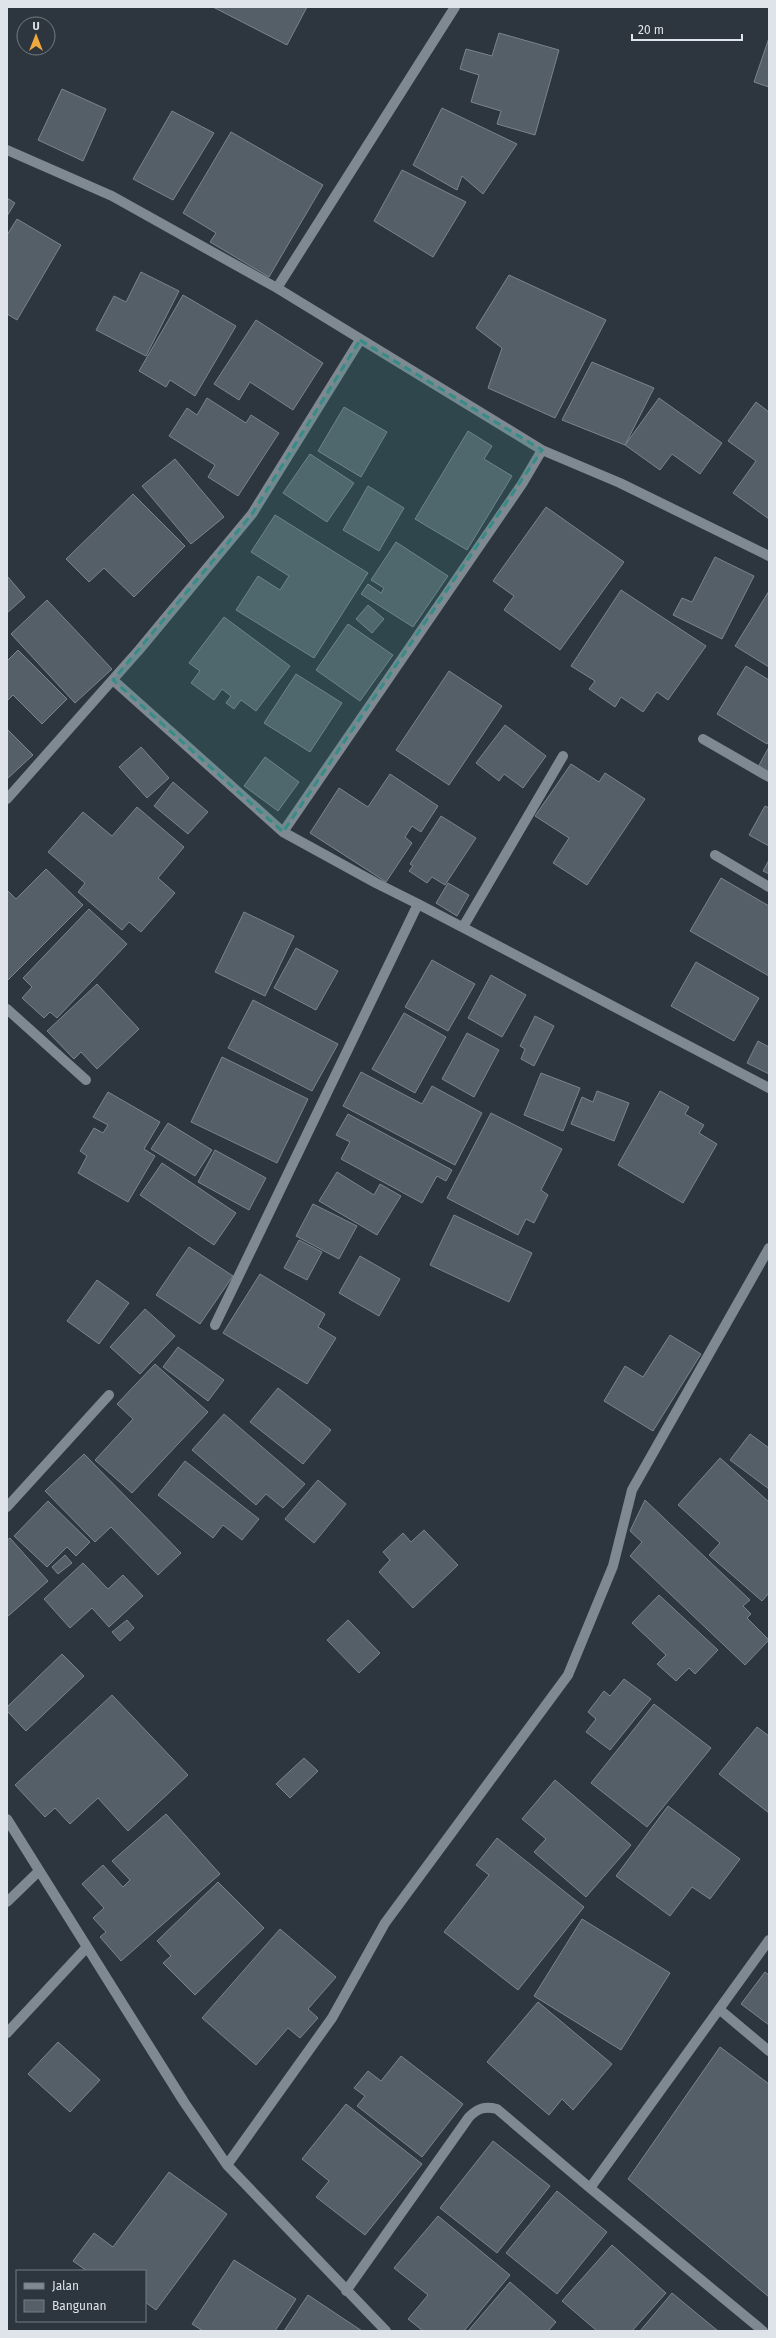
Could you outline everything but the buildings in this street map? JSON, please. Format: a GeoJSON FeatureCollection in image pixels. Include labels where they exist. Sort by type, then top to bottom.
{"type":"FeatureCollection","features":[{"type":"Feature","properties":{"kind":"street"},"geometry":{"type":"LineString","coordinates":[[277,288],[455,7]]}},
{"type":"Feature","properties":{"kind":"street"},"geometry":{"type":"LineString","coordinates":[[7,150],[112,196],[277,288],[542,450],[620,483],[769,556]]}},
{"type":"Feature","properties":{"kind":"street"},"geometry":{"type":"LineString","coordinates":[[7,799],[113,680],[252,514],[360,340]]}},
{"type":"Feature","properties":{"kind":"street"},"geometry":{"type":"LineString","coordinates":[[283,832],[522,484],[542,450]]}},
{"type":"Feature","properties":{"kind":"street"},"geometry":{"type":"LineString","coordinates":[[113,680],[283,832],[376,883],[463,927],[769,1088]]}},
{"type":"Feature","properties":{"kind":"street"},"geometry":{"type":"LineString","coordinates":[[703,739],[769,777]]}},
{"type":"Feature","properties":{"kind":"street"},"geometry":{"type":"LineString","coordinates":[[463,927],[564,756]]}},
{"type":"Feature","properties":{"kind":"street"},"geometry":{"type":"LineString","coordinates":[[715,855],[769,887]]}},
{"type":"Feature","properties":{"kind":"street"},"geometry":{"type":"LineString","coordinates":[[215,1325],[402,934],[418,904]]}},
{"type":"Feature","properties":{"kind":"street"},"geometry":{"type":"LineString","coordinates":[[7,1009],[86,1080]]}},
{"type":"Feature","properties":{"kind":"street"},"geometry":{"type":"LineString","coordinates":[[227,2165],[332,2018],[385,1923],[568,1675],[613,1566],[632,1490],[769,1248]]}},
{"type":"Feature","properties":{"kind":"street"},"geometry":{"type":"LineString","coordinates":[[7,1507],[109,1395]]}},
{"type":"Feature","properties":{"kind":"street"},"geometry":{"type":"LineString","coordinates":[[7,1819],[184,2102],[227,2165],[346,2291],[386,2331]]}},
{"type":"Feature","properties":{"kind":"street"},"geometry":{"type":"LineString","coordinates":[[7,1902],[39,1871]]}},
{"type":"Feature","properties":{"kind":"street"},"geometry":{"type":"LineString","coordinates":[[590,2188],[769,1940]]}},
{"type":"Feature","properties":{"kind":"street"},"geometry":{"type":"LineString","coordinates":[[7,2033],[87,1947]]}},
{"type":"Feature","properties":{"kind":"street"},"geometry":{"type":"LineString","coordinates":[[719,2009],[769,2051]]}},
{"type":"Feature","properties":{"kind":"street"},"geometry":{"type":"LineString","coordinates":[[346,2291],[469,2117],[476,2110],[487,2107],[497,2109],[763,2331]]}},
{"type":"Feature","properties":{"kind":"highlighted area"},"geometry":{"type":"Polygon","coordinates":[[[360,340],[542,450],[283,832],[113,680],[252,514],[360,340]]]}}]}
